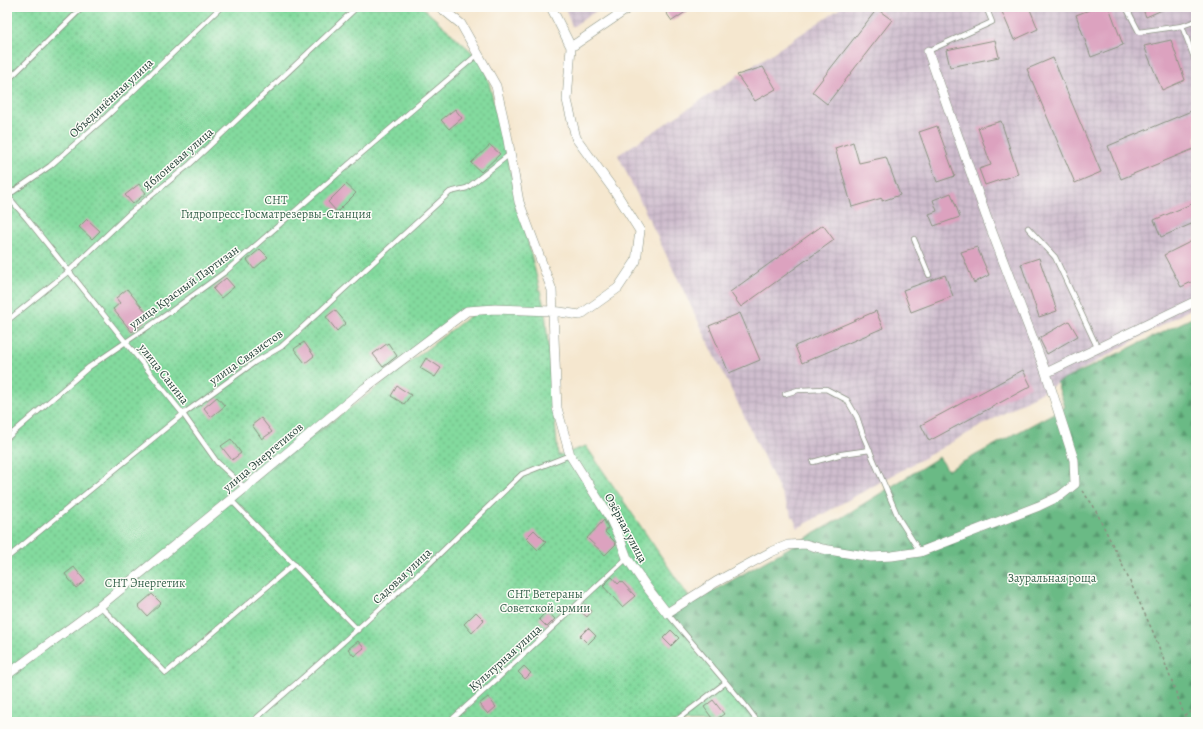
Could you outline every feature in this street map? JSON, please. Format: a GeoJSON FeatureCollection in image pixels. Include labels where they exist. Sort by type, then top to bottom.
{"type":"FeatureCollection","features":[{"type":"Feature","properties":{"kind":"street","name":"Озёрная улица"},"geometry":{"type":"LineString","coordinates":[[440,7],[462,24],[496,86],[519,202],[552,290],[557,408],[570,455],[610,518],[627,558],[667,613]]}},
{"type":"Feature","properties":{"kind":"street"},"geometry":{"type":"LineString","coordinates":[[553,8],[571,47],[630,7]]}},
{"type":"Feature","properties":{"kind":"street","name":"улица Энергетиков"},"geometry":{"type":"LineString","coordinates":[[7,675],[100,606],[231,500],[365,388],[467,311],[495,309],[553,311],[580,315],[618,288],[636,261],[640,231],[616,193],[576,138],[567,100],[571,47]]}},
{"type":"Feature","properties":{"kind":"street"},"geometry":{"type":"LineString","coordinates":[[667,613],[716,582],[771,552],[788,545],[805,544],[823,549],[871,557],[920,552],[1039,506],[1060,496],[1075,484],[1074,460],[1046,374],[986,216],[928,51]]}},
{"type":"Feature","properties":{"kind":"street"},"geometry":{"type":"LineString","coordinates":[[1046,374],[1196,301]]}},
{"type":"Feature","properties":{"kind":"lane"},"geometry":{"type":"LineString","coordinates":[[7,81],[83,7]]}},
{"type":"Feature","properties":{"kind":"lane","name":"Объединённая улица"},"geometry":{"type":"LineString","coordinates":[[7,196],[50,166],[108,116],[221,7]]}},
{"type":"Feature","properties":{"kind":"lane","name":"Яблоневая улица"},"geometry":{"type":"LineString","coordinates":[[7,321],[69,271],[130,213],[195,158],[356,7]]}},
{"type":"Feature","properties":{"kind":"lane"},"geometry":{"type":"LineString","coordinates":[[928,51],[992,22],[986,7]]}},
{"type":"Feature","properties":{"kind":"lane"},"geometry":{"type":"LineString","coordinates":[[1126,7],[1139,32],[1182,26],[1196,21]]}},
{"type":"Feature","properties":{"kind":"lane"},"geometry":{"type":"LineString","coordinates":[[1182,26],[1196,62]]}},
{"type":"Feature","properties":{"kind":"lane","name":"улица Красный Партизан"},"geometry":{"type":"LineString","coordinates":[[7,438],[89,366],[170,312],[225,272],[479,54]]}},
{"type":"Feature","properties":{"kind":"lane","name":"улица Связистов"},"geometry":{"type":"LineString","coordinates":[[7,558],[183,414],[255,362],[281,347],[450,192],[467,188],[510,154]]}},
{"type":"Feature","properties":{"kind":"lane","name":"улица Санина"},"geometry":{"type":"LineString","coordinates":[[7,196],[126,341],[183,414],[217,462],[245,488]]}},
{"type":"Feature","properties":{"kind":"lane"},"geometry":{"type":"LineString","coordinates":[[1028,228],[1055,257],[1098,349]]}},
{"type":"Feature","properties":{"kind":"lane"},"geometry":{"type":"LineString","coordinates":[[914,239],[929,275]]}},
{"type":"Feature","properties":{"kind":"lane"},"geometry":{"type":"LineString","coordinates":[[785,394],[798,390],[826,389],[847,400],[857,417],[899,519],[920,552]]}},
{"type":"Feature","properties":{"kind":"lane"},"geometry":{"type":"LineString","coordinates":[[813,462],[842,454],[870,450]]}},
{"type":"Feature","properties":{"kind":"lane","name":"Садовая улица"},"geometry":{"type":"LineString","coordinates":[[252,722],[358,630],[522,474],[570,455]]}},
{"type":"Feature","properties":{"kind":"lane"},"geometry":{"type":"LineString","coordinates":[[231,500],[358,630]]}},
{"type":"Feature","properties":{"kind":"lane","name":"Культурная улица"},"geometry":{"type":"LineString","coordinates":[[449,722],[627,558]]}},
{"type":"Feature","properties":{"kind":"lane"},"geometry":{"type":"LineString","coordinates":[[100,606],[166,673],[294,564]]}},
{"type":"Feature","properties":{"kind":"lane","name":"Озёрная улица"},"geometry":{"type":"LineString","coordinates":[[667,613],[758,722]]}},
{"type":"Feature","properties":{"kind":"lane"},"geometry":{"type":"LineString","coordinates":[[674,722],[725,683]]}},
{"type":"Feature","properties":{"kind":"path"},"geometry":{"type":"LineString","coordinates":[[1075,484],[1093,505],[1120,560],[1154,634],[1187,722]]}},
{"type":"Feature","properties":{"kind":"path"},"geometry":{"type":"LineString","coordinates":[[1184,715],[1196,710]]}},
{"type":"Feature","properties":{"kind":"shaded area"},"geometry":{"type":"Polygon","coordinates":[[[565,7],[602,7],[572,27],[565,7]]]}},
{"type":"Feature","properties":{"kind":"shaded area"},"geometry":{"type":"Polygon","coordinates":[[[842,7],[1196,7],[1196,306],[798,528],[618,155],[842,7]]]}},
{"type":"Feature","properties":{"kind":"green space"},"geometry":{"type":"Polygon","coordinates":[[[7,7],[422,7],[484,63],[545,311],[558,456],[586,446],[774,722],[7,722],[7,7]],[[467,311],[272,468],[475,312],[467,311]]]}},
{"type":"Feature","properties":{"kind":"green space","name":"Зауральная роща"},"geometry":{"type":"Polygon","coordinates":[[[1196,316],[1196,722],[754,722],[671,615],[836,521],[939,457],[948,470],[1065,407],[1057,383],[1196,316]]]}},
{"type":"Feature","properties":{"kind":"building"},"geometry":{"type":"Polygon","coordinates":[[[662,7],[693,7],[672,21],[662,7]]]}},
{"type":"Feature","properties":{"kind":"building"},"geometry":{"type":"Polygon","coordinates":[[[1000,7],[1029,7],[1038,29],[1014,40],[1000,7]]]}},
{"type":"Feature","properties":{"kind":"building"},"geometry":{"type":"Polygon","coordinates":[[[1097,7],[1109,7],[1123,45],[1091,57],[1076,15],[1097,7]]]}},
{"type":"Feature","properties":{"kind":"building"},"geometry":{"type":"Polygon","coordinates":[[[1142,7],[1169,7],[1146,17],[1142,7]]]}},
{"type":"Feature","properties":{"kind":"building"},"geometry":{"type":"Polygon","coordinates":[[[877,9],[892,20],[827,104],[812,92],[877,9]]]}},
{"type":"Feature","properties":{"kind":"building"},"geometry":{"type":"Polygon","coordinates":[[[995,40],[999,57],[950,67],[946,50],[995,40]]]}},
{"type":"Feature","properties":{"kind":"building"},"geometry":{"type":"Polygon","coordinates":[[[1171,40],[1185,80],[1162,90],[1144,46],[1171,40]]]}},
{"type":"Feature","properties":{"kind":"building"},"geometry":{"type":"Polygon","coordinates":[[[1053,58],[1101,172],[1075,183],[1027,69],[1053,58]]]}},
{"type":"Feature","properties":{"kind":"building"},"geometry":{"type":"Polygon","coordinates":[[[763,67],[776,89],[755,101],[737,75],[763,67]]]}},
{"type":"Feature","properties":{"kind":"building"},"geometry":{"type":"Polygon","coordinates":[[[455,109],[462,118],[449,129],[441,120],[455,109]]]}},
{"type":"Feature","properties":{"kind":"building"},"geometry":{"type":"Polygon","coordinates":[[[1196,109],[1196,148],[1121,179],[1108,146],[1196,109]]]}},
{"type":"Feature","properties":{"kind":"building"},"geometry":{"type":"Polygon","coordinates":[[[1001,121],[1018,174],[985,185],[979,169],[991,165],[978,128],[1001,121]]]}},
{"type":"Feature","properties":{"kind":"building"},"geometry":{"type":"Polygon","coordinates":[[[937,126],[955,176],[937,182],[919,132],[937,126]]]}},
{"type":"Feature","properties":{"kind":"building"},"geometry":{"type":"Polygon","coordinates":[[[853,142],[859,163],[886,157],[900,195],[882,201],[882,198],[852,207],[835,148],[853,142]]]}},
{"type":"Feature","properties":{"kind":"building"},"geometry":{"type":"Polygon","coordinates":[[[490,145],[500,154],[481,172],[471,163],[490,145]]]}},
{"type":"Feature","properties":{"kind":"building"},"geometry":{"type":"Polygon","coordinates":[[[139,184],[146,193],[133,204],[125,195],[139,184]]]}},
{"type":"Feature","properties":{"kind":"building"},"geometry":{"type":"Polygon","coordinates":[[[346,184],[356,193],[337,212],[328,202],[346,184]]]}},
{"type":"Feature","properties":{"kind":"building"},"geometry":{"type":"Polygon","coordinates":[[[951,193],[960,217],[934,226],[929,214],[937,211],[933,200],[951,193]]]}},
{"type":"Feature","properties":{"kind":"building"},"geometry":{"type":"Polygon","coordinates":[[[1196,202],[1196,222],[1161,237],[1154,220],[1196,202]]]}},
{"type":"Feature","properties":{"kind":"building"},"geometry":{"type":"Polygon","coordinates":[[[87,219],[100,231],[92,239],[79,227],[87,219]]]}},
{"type":"Feature","properties":{"kind":"building"},"geometry":{"type":"Polygon","coordinates":[[[823,225],[834,240],[741,307],[730,292],[823,225]]]}},
{"type":"Feature","properties":{"kind":"building"},"geometry":{"type":"Polygon","coordinates":[[[1196,239],[1196,280],[1181,287],[1164,255],[1196,239]]]}},
{"type":"Feature","properties":{"kind":"building"},"geometry":{"type":"Polygon","coordinates":[[[977,247],[989,275],[974,283],[961,252],[977,247]]]}},
{"type":"Feature","properties":{"kind":"building"},"geometry":{"type":"Polygon","coordinates":[[[260,249],[268,257],[254,269],[247,260],[260,249]]]}},
{"type":"Feature","properties":{"kind":"building"},"geometry":{"type":"Polygon","coordinates":[[[1039,258],[1057,311],[1039,317],[1021,264],[1039,258]]]}},
{"type":"Feature","properties":{"kind":"building"},"geometry":{"type":"Polygon","coordinates":[[[945,275],[953,296],[911,312],[903,290],[945,275]]]}},
{"type":"Feature","properties":{"kind":"building"},"geometry":{"type":"Polygon","coordinates":[[[226,278],[234,287],[221,298],[213,289],[226,278]]]}},
{"type":"Feature","properties":{"kind":"building"},"geometry":{"type":"Polygon","coordinates":[[[127,289],[150,317],[132,332],[113,309],[120,303],[116,298],[127,289]]]}},
{"type":"Feature","properties":{"kind":"building"},"geometry":{"type":"Polygon","coordinates":[[[335,310],[346,323],[337,331],[326,317],[335,310]]]}},
{"type":"Feature","properties":{"kind":"building"},"geometry":{"type":"Polygon","coordinates":[[[876,311],[883,328],[802,363],[795,346],[876,311]]]}},
{"type":"Feature","properties":{"kind":"building"},"geometry":{"type":"Polygon","coordinates":[[[740,313],[760,360],[729,373],[709,326],[740,313]]]}},
{"type":"Feature","properties":{"kind":"building"},"geometry":{"type":"Polygon","coordinates":[[[1069,321],[1078,336],[1047,354],[1039,338],[1069,321]]]}},
{"type":"Feature","properties":{"kind":"building"},"geometry":{"type":"Polygon","coordinates":[[[304,342],[314,356],[305,363],[294,349],[304,342]]]}},
{"type":"Feature","properties":{"kind":"building"},"geometry":{"type":"Polygon","coordinates":[[[388,343],[397,356],[383,367],[373,354],[388,343]]]}},
{"type":"Feature","properties":{"kind":"building"},"geometry":{"type":"Polygon","coordinates":[[[426,358],[441,368],[435,377],[420,368],[426,358]]]}},
{"type":"Feature","properties":{"kind":"building"},"geometry":{"type":"Polygon","coordinates":[[[1023,370],[1031,386],[929,441],[921,425],[1023,370]]]}},
{"type":"Feature","properties":{"kind":"building"},"geometry":{"type":"Polygon","coordinates":[[[397,386],[411,395],[404,404],[391,396],[397,386]]]}},
{"type":"Feature","properties":{"kind":"building"},"geometry":{"type":"Polygon","coordinates":[[[217,397],[225,406],[211,417],[204,408],[217,397]]]}},
{"type":"Feature","properties":{"kind":"building"},"geometry":{"type":"Polygon","coordinates":[[[261,418],[272,432],[262,439],[252,425],[261,418]]]}},
{"type":"Feature","properties":{"kind":"building"},"geometry":{"type":"Polygon","coordinates":[[[231,439],[241,453],[232,460],[221,446],[231,439]]]}},
{"type":"Feature","properties":{"kind":"building"},"geometry":{"type":"Polygon","coordinates":[[[604,520],[608,528],[605,532],[616,544],[605,555],[587,538],[604,520]]]}},
{"type":"Feature","properties":{"kind":"building"},"geometry":{"type":"Polygon","coordinates":[[[534,530],[546,542],[538,550],[526,538],[534,530]]]}},
{"type":"Feature","properties":{"kind":"building"},"geometry":{"type":"Polygon","coordinates":[[[74,567],[85,581],[76,588],[65,574],[74,567]]]}},
{"type":"Feature","properties":{"kind":"building"},"geometry":{"type":"Polygon","coordinates":[[[612,577],[618,584],[621,581],[635,596],[622,607],[603,586],[612,577]]]}},
{"type":"Feature","properties":{"kind":"building"},"geometry":{"type":"Polygon","coordinates":[[[152,594],[161,603],[147,616],[138,606],[152,594]]]}},
{"type":"Feature","properties":{"kind":"building"},"geometry":{"type":"Polygon","coordinates":[[[585,604],[592,611],[587,617],[579,610],[585,604]]]}},
{"type":"Feature","properties":{"kind":"building"},"geometry":{"type":"Polygon","coordinates":[[[547,611],[555,619],[547,627],[539,619],[547,611]]]}},
{"type":"Feature","properties":{"kind":"building"},"geometry":{"type":"Polygon","coordinates":[[[476,612],[484,620],[472,633],[464,624],[476,612]]]}},
{"type":"Feature","properties":{"kind":"building"},"geometry":{"type":"Polygon","coordinates":[[[588,628],[596,636],[588,644],[580,636],[588,628]]]}},
{"type":"Feature","properties":{"kind":"building"},"geometry":{"type":"Polygon","coordinates":[[[671,630],[679,638],[671,646],[663,638],[671,630]]]}},
{"type":"Feature","properties":{"kind":"building"},"geometry":{"type":"Polygon","coordinates":[[[358,641],[364,648],[354,656],[348,649],[358,641]]]}},
{"type":"Feature","properties":{"kind":"building"},"geometry":{"type":"Polygon","coordinates":[[[524,666],[531,673],[525,679],[518,672],[524,666]]]}},
{"type":"Feature","properties":{"kind":"building"},"geometry":{"type":"Polygon","coordinates":[[[488,697],[496,707],[488,714],[479,704],[488,697]]]}},
{"type":"Feature","properties":{"kind":"building"},"geometry":{"type":"Polygon","coordinates":[[[713,700],[724,714],[714,721],[704,707],[713,700]]]}},
{"type":"Feature","properties":{"kind":"park label","name":"СНТ Гидропресс-Госматрезервы-Станция"},"geometry":{"type":"Point","coordinates":[276,207]}},
{"type":"Feature","properties":{"kind":"park label","name":"СНТ Энергетик"},"geometry":{"type":"Point","coordinates":[145,583]}},
{"type":"Feature","properties":{"kind":"park label","name":"СНТ Ветераны Советской армии"},"geometry":{"type":"Point","coordinates":[545,601]}}]}
